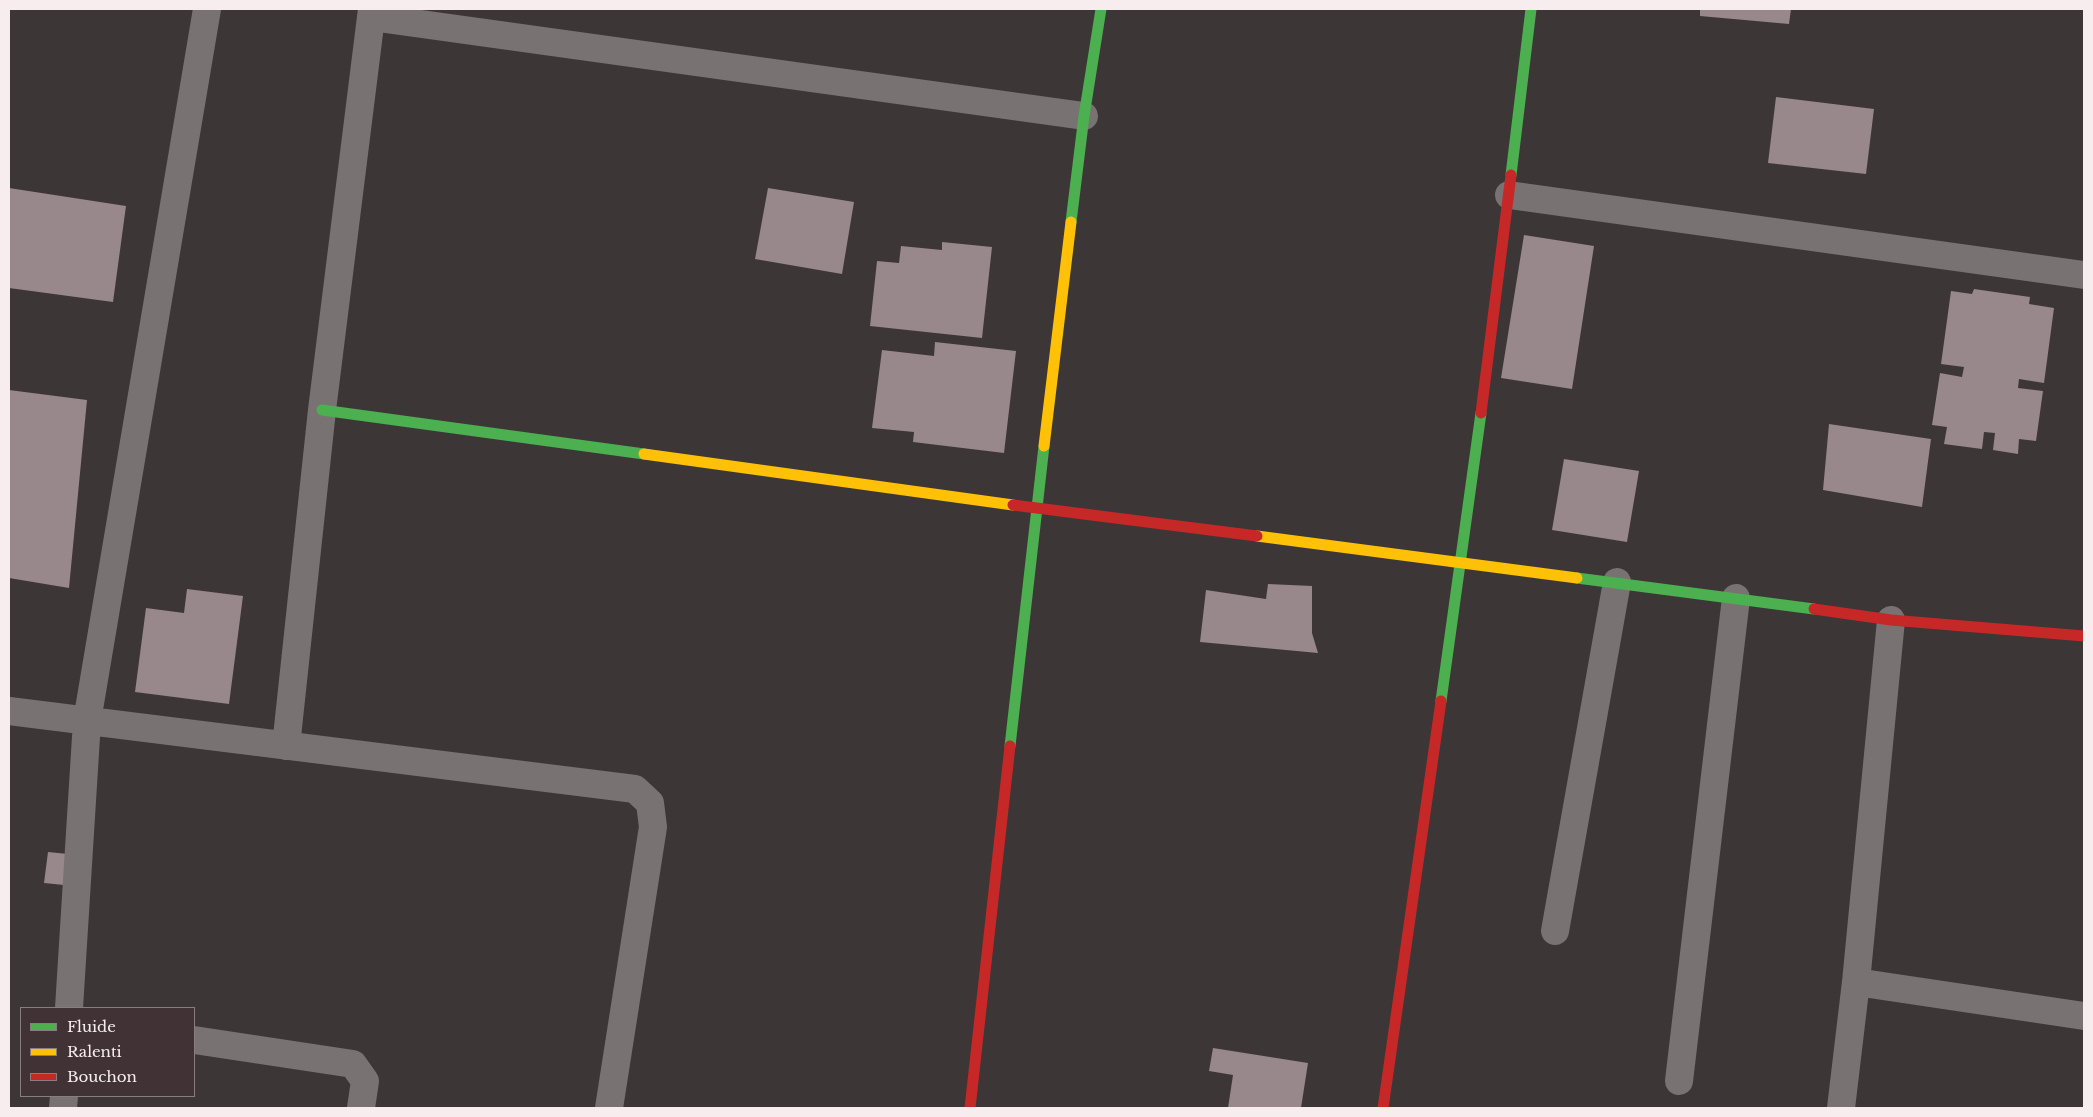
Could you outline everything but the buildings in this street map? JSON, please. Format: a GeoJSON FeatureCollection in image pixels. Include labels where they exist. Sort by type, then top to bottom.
{"type":"FeatureCollection","features":[{"type":"Feature","properties":{"kind":"street"},"geometry":{"type":"LineString","coordinates":[[69,1007],[87,721],[208,9]]}},
{"type":"Feature","properties":{"kind":"street"},"geometry":{"type":"LineString","coordinates":[[970,1108],[1036,508],[1084,116],[1100,9]]}},
{"type":"Feature","properties":{"kind":"street"},"geometry":{"type":"LineString","coordinates":[[1383,1108],[1460,562],[1509,195],[1531,9]]}},
{"type":"Feature","properties":{"kind":"street"},"geometry":{"type":"LineString","coordinates":[[286,746],[322,410],[372,13],[1084,116]]}},
{"type":"Feature","properties":{"kind":"street"},"geometry":{"type":"LineString","coordinates":[[1509,195],[2084,275]]}},
{"type":"Feature","properties":{"kind":"street"},"geometry":{"type":"LineString","coordinates":[[322,410],[1036,508],[1617,582],[1892,620],[2084,636]]}},
{"type":"Feature","properties":{"kind":"street"},"geometry":{"type":"LineString","coordinates":[[1555,931],[1617,582]]}},
{"type":"Feature","properties":{"kind":"street"},"geometry":{"type":"LineString","coordinates":[[1679,1081],[1736,598]]}},
{"type":"Feature","properties":{"kind":"street"},"geometry":{"type":"LineString","coordinates":[[1841,1108],[1856,982],[1892,620]]}},
{"type":"Feature","properties":{"kind":"street"},"geometry":{"type":"LineString","coordinates":[[9,711],[635,790],[650,803],[653,827],[609,1108]]}},
{"type":"Feature","properties":{"kind":"street"},"geometry":{"type":"LineString","coordinates":[[1856,982],[2084,1016]]}},
{"type":"Feature","properties":{"kind":"street"},"geometry":{"type":"LineString","coordinates":[[195,1040],[353,1064],[365,1081],[361,1108]]}},
{"type":"Feature","properties":{"kind":"traffic: fast"},"geometry":{"type":"LineString","coordinates":[[1071,222],[1084,116],[1101,9]]}},
{"type":"Feature","properties":{"kind":"traffic: fast"},"geometry":{"type":"LineString","coordinates":[[1511,175],[1531,9]]}},
{"type":"Feature","properties":{"kind":"traffic: fast"},"geometry":{"type":"LineString","coordinates":[[322,410],[644,454]]}},
{"type":"Feature","properties":{"kind":"traffic: fast"},"geometry":{"type":"LineString","coordinates":[[1441,701],[1481,413]]}},
{"type":"Feature","properties":{"kind":"traffic: fast"},"geometry":{"type":"LineString","coordinates":[[1010,746],[1044,446]]}},
{"type":"Feature","properties":{"kind":"traffic: fast"},"geometry":{"type":"LineString","coordinates":[[1577,578],[1814,609]]}},
{"type":"Feature","properties":{"kind":"traffic: slow"},"geometry":{"type":"LineString","coordinates":[[1044,446],[1071,222]]}},
{"type":"Feature","properties":{"kind":"traffic: slow"},"geometry":{"type":"LineString","coordinates":[[644,454],[1013,505]]}},
{"type":"Feature","properties":{"kind":"traffic: slow"},"geometry":{"type":"LineString","coordinates":[[1257,536],[1577,578]]}},
{"type":"Feature","properties":{"kind":"traffic: jam"},"geometry":{"type":"LineString","coordinates":[[1481,413],[1511,175]]}},
{"type":"Feature","properties":{"kind":"traffic: jam"},"geometry":{"type":"LineString","coordinates":[[1013,505],[1257,536]]}},
{"type":"Feature","properties":{"kind":"traffic: jam"},"geometry":{"type":"LineString","coordinates":[[1814,609],[1891,620],[2084,636]]}},
{"type":"Feature","properties":{"kind":"traffic: jam"},"geometry":{"type":"LineString","coordinates":[[1383,1108],[1441,701]]}},
{"type":"Feature","properties":{"kind":"traffic: jam"},"geometry":{"type":"LineString","coordinates":[[970,1108],[1010,746]]}}]}
